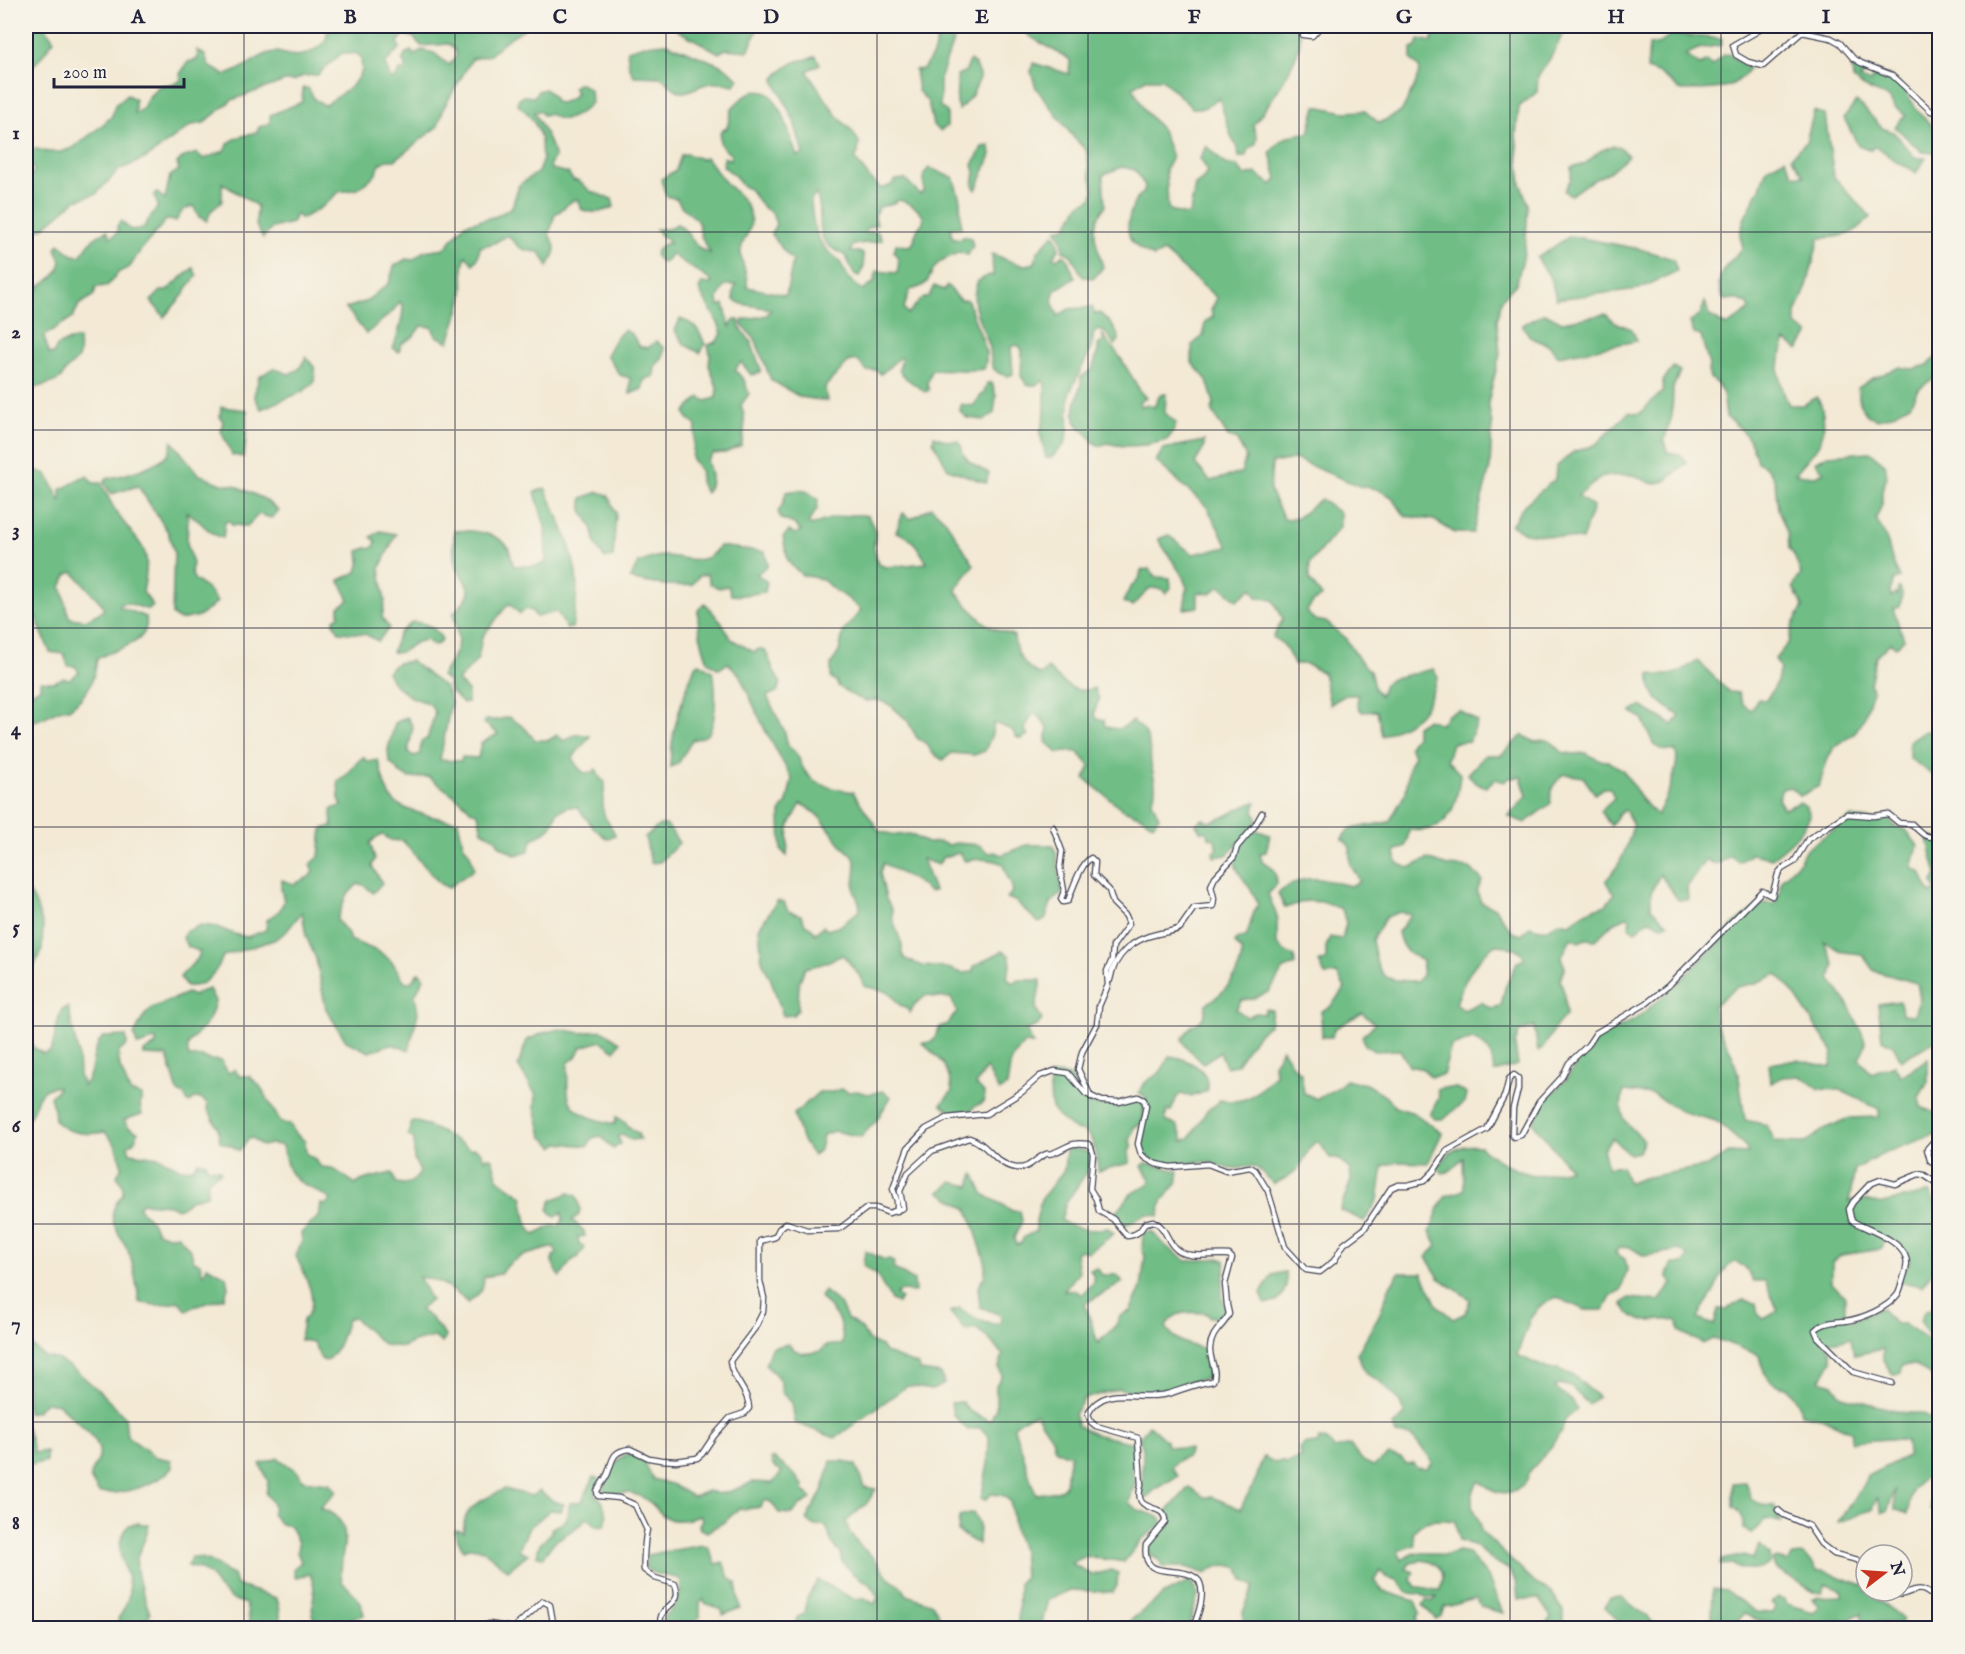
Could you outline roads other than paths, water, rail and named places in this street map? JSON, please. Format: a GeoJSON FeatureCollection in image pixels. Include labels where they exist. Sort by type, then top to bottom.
{"type":"FeatureCollection","features":[{"type":"Feature","properties":{"kind":"street"},"geometry":{"type":"LineString","coordinates":[[1303,35],[1312,36],[1321,26]]}},
{"type":"Feature","properties":{"kind":"street"},"geometry":{"type":"LineString","coordinates":[[1762,26],[1733,45],[1736,55],[1748,62],[1763,66],[1802,32],[1831,38],[1861,63],[1892,75],[1931,111],[1940,113]]}},
{"type":"Feature","properties":{"kind":"street"},"geometry":{"type":"LineString","coordinates":[[1091,1097],[1078,1069],[1082,1053],[1097,1024],[1099,1006],[1119,954],[1129,946],[1154,934],[1180,928],[1194,908],[1213,906],[1215,901],[1211,886],[1215,877],[1234,857],[1237,847],[1254,827],[1262,813]]}},
{"type":"Feature","properties":{"kind":"street"},"geometry":{"type":"LineString","coordinates":[[897,1211],[893,1189],[908,1148],[919,1136],[933,1125],[953,1117],[986,1114],[1014,1097],[1040,1076],[1054,1071],[1068,1073],[1081,1090],[1091,1097],[1110,1103],[1133,1097],[1144,1100],[1146,1106],[1138,1144],[1141,1154],[1156,1164],[1181,1167],[1208,1164],[1226,1171],[1250,1167],[1255,1170],[1268,1191],[1285,1247],[1306,1270],[1320,1272],[1334,1261],[1344,1244],[1364,1229],[1391,1188],[1424,1181],[1434,1171],[1447,1151],[1486,1129],[1505,1095],[1509,1079],[1514,1075],[1518,1078],[1518,1083],[1513,1108],[1512,1135],[1518,1137],[1521,1135],[1539,1102],[1562,1077],[1576,1055],[1588,1045],[1596,1033],[1647,1003],[1668,986],[1758,894],[1762,891],[1772,896],[1778,873],[1794,862],[1808,839],[1847,814],[1874,816],[1888,814],[1899,823],[1912,824],[1923,836],[1928,838],[1940,836]]}},
{"type":"Feature","properties":{"kind":"street"},"geometry":{"type":"LineString","coordinates":[[1053,827],[1062,851],[1060,867],[1064,891],[1061,899],[1063,902],[1068,901],[1077,877],[1086,861],[1091,858],[1095,862],[1094,875],[1109,890],[1115,906],[1128,919],[1128,927],[1113,945],[1112,960],[1107,971],[1108,985]]}},
{"type":"Feature","properties":{"kind":"street"},"geometry":{"type":"LineString","coordinates":[[659,1629],[661,1617],[674,1602],[677,1588],[675,1584],[656,1578],[644,1570],[646,1552],[644,1542],[647,1530],[634,1506],[615,1497],[598,1496],[597,1491],[605,1480],[610,1461],[620,1452],[630,1449],[649,1458],[661,1460],[676,1461],[697,1458],[730,1418],[746,1413],[749,1408],[748,1399],[731,1368],[730,1361],[763,1312],[760,1242],[775,1237],[786,1223],[807,1230],[834,1230],[839,1229],[867,1208],[876,1208],[889,1213],[897,1211],[903,1208],[900,1191],[904,1179],[932,1150],[969,1138],[985,1146],[999,1161],[1016,1168],[1032,1165],[1045,1155],[1054,1153],[1067,1145],[1086,1144],[1091,1147],[1093,1154],[1090,1189],[1099,1211],[1113,1219],[1127,1236],[1134,1235],[1142,1230],[1145,1223],[1153,1221],[1162,1226],[1175,1248],[1185,1254],[1218,1254],[1229,1255],[1232,1258],[1225,1284],[1229,1314],[1214,1334],[1210,1349],[1215,1373],[1212,1381],[1191,1384],[1164,1395],[1113,1395],[1097,1402],[1088,1414],[1091,1422],[1096,1426],[1138,1438],[1141,1503],[1164,1513],[1165,1518],[1165,1522],[1146,1545],[1147,1560],[1158,1570],[1189,1572],[1199,1581],[1201,1592],[1198,1615],[1193,1629]]}},
{"type":"Feature","properties":{"kind":"street"},"geometry":{"type":"LineString","coordinates":[[1940,1141],[1933,1142],[1927,1149],[1930,1160],[1940,1168]]}},
{"type":"Feature","properties":{"kind":"street"},"geometry":{"type":"LineString","coordinates":[[1892,1383],[1854,1372],[1818,1337],[1815,1330],[1824,1324],[1864,1316],[1896,1296],[1902,1284],[1906,1267],[1905,1256],[1895,1245],[1878,1233],[1854,1222],[1849,1209],[1852,1203],[1869,1184],[1880,1180],[1895,1184],[1919,1174],[1940,1183]]}},
{"type":"Feature","properties":{"kind":"street"},"geometry":{"type":"LineString","coordinates":[[1778,1510],[1809,1527],[1821,1544],[1834,1554],[1854,1559]]}},
{"type":"Feature","properties":{"kind":"street"},"geometry":{"type":"LineString","coordinates":[[1914,1591],[1924,1590],[1940,1601]]}},
{"type":"Feature","properties":{"kind":"street"},"geometry":{"type":"LineString","coordinates":[[478,1629],[489,1624],[514,1628],[543,1601],[550,1605],[554,1629]]}}]}
